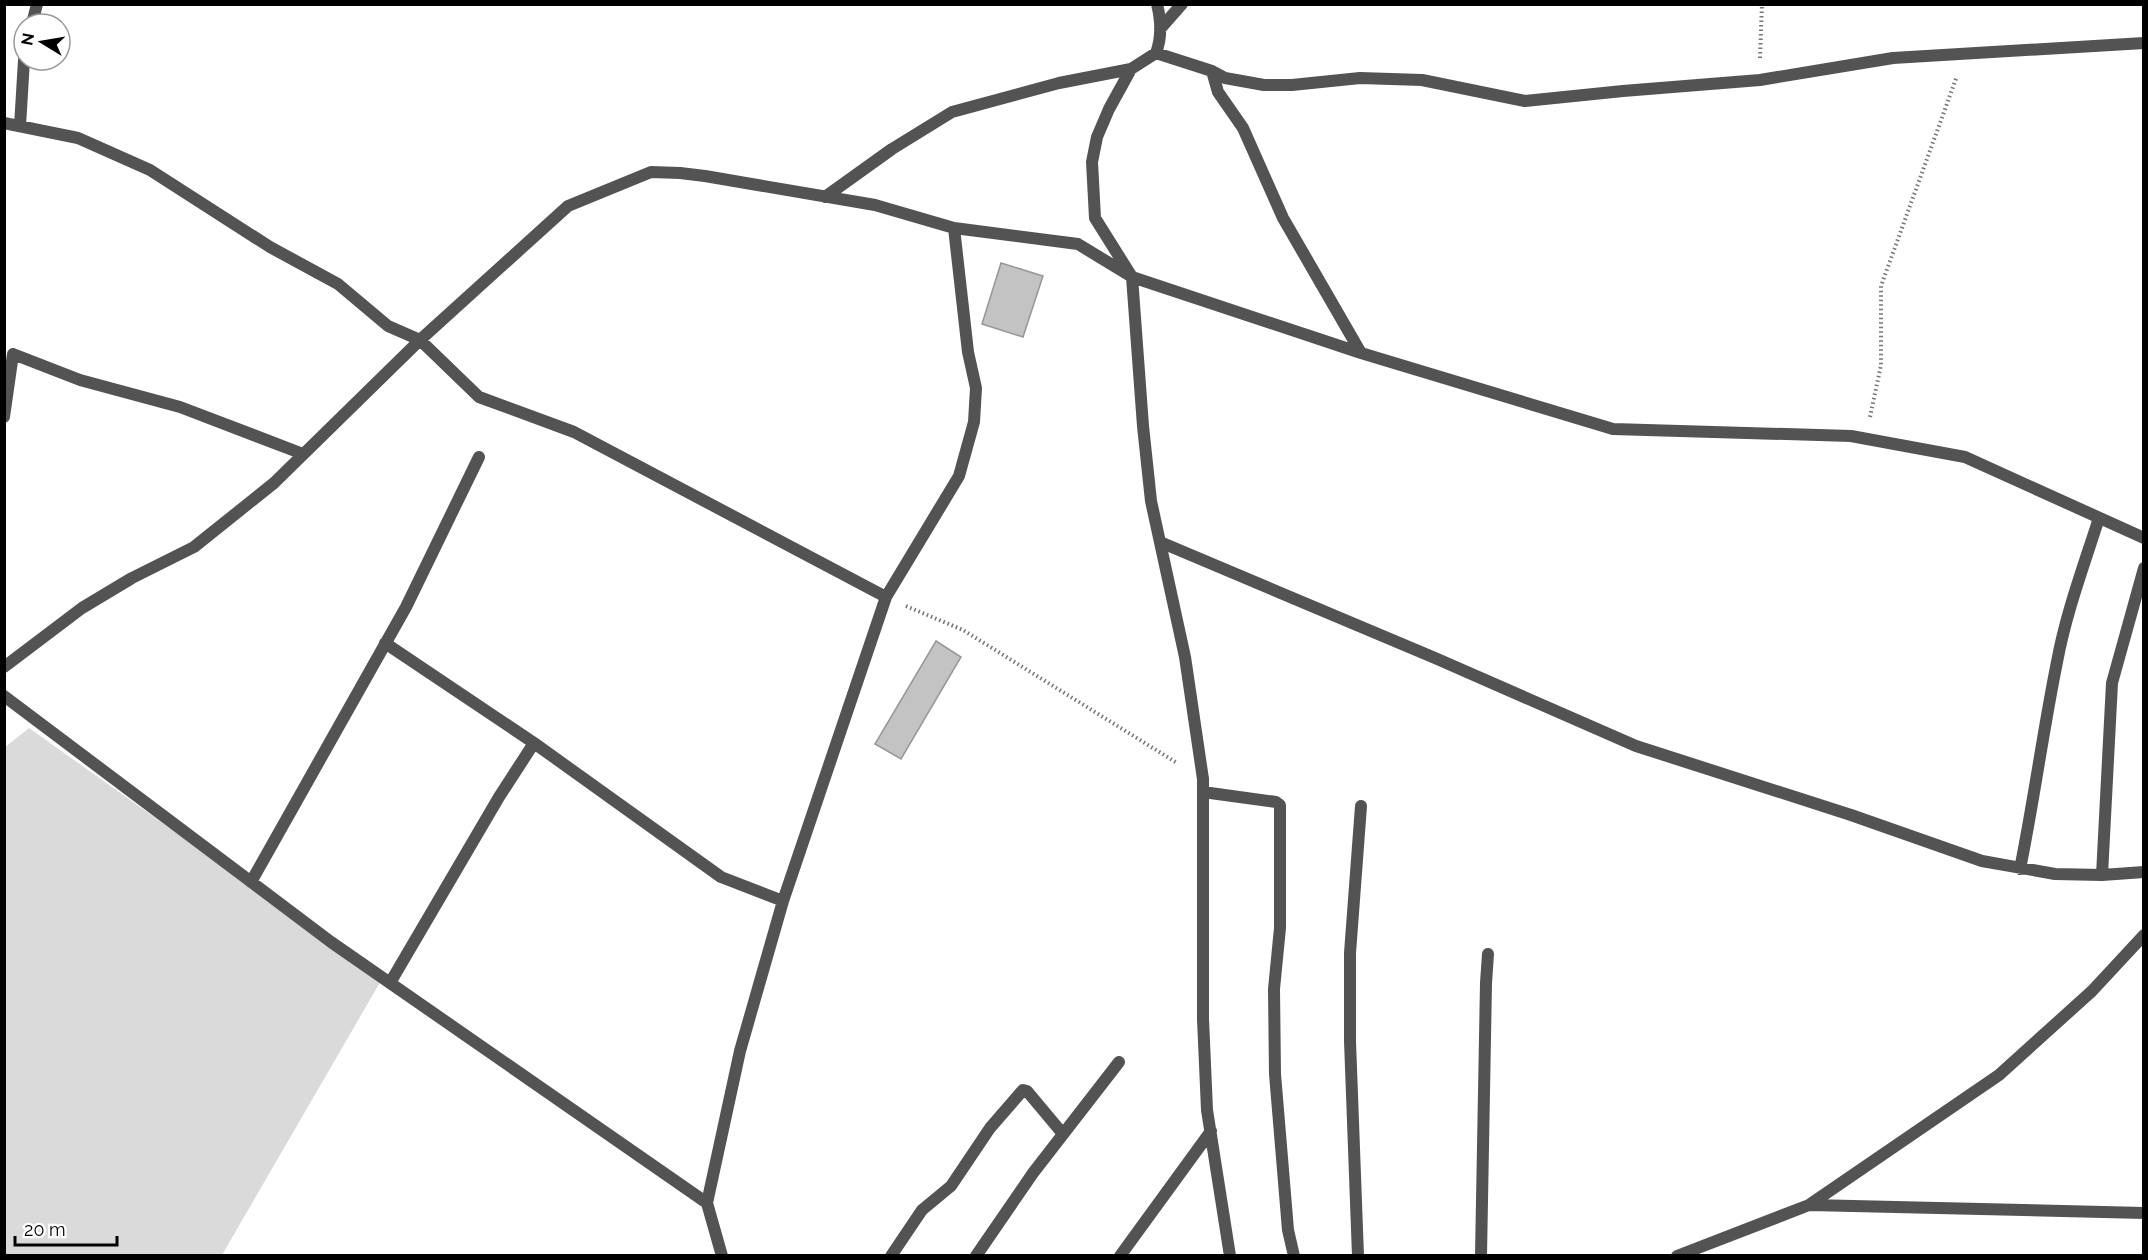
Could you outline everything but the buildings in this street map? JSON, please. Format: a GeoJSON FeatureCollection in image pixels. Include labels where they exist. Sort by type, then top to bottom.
{"type":"FeatureCollection","features":[{"type":"Feature","properties":{"kind":"street"},"geometry":{"type":"LineString","coordinates":[[825,197],[892,148],[952,112],[1059,83],[1131,69],[1156,53],[1160,42],[1158,4]]}},
{"type":"Feature","properties":{"kind":"street"},"geometry":{"type":"LineString","coordinates":[[1160,29],[1182,4]]}},
{"type":"Feature","properties":{"kind":"street"},"geometry":{"type":"LineString","coordinates":[[1156,53],[1212,71],[1225,78],[1264,85],[1292,85],[1360,78],[1422,80],[1525,101],[1760,80],[1893,58],[2144,43]]}},
{"type":"Feature","properties":{"kind":"street"},"geometry":{"type":"LineString","coordinates":[[1131,69],[1108,109],[1097,137],[1092,162],[1095,218],[1132,277],[1151,501],[1185,657],[1203,786],[1203,1019],[1207,1110],[1230,1256]]}},
{"type":"Feature","properties":{"kind":"street"},"geometry":{"type":"LineString","coordinates":[[1212,71],[1218,92],[1243,128],[1283,218],[1361,353]]}},
{"type":"Feature","properties":{"kind":"street"},"geometry":{"type":"LineString","coordinates":[[20,126],[23,72]]}},
{"type":"Feature","properties":{"kind":"street"},"geometry":{"type":"LineString","coordinates":[[4,123],[78,138],[150,170],[270,247],[338,284],[388,326],[420,340],[479,397],[574,432],[886,597]]}},
{"type":"Feature","properties":{"kind":"street"},"geometry":{"type":"LineString","coordinates":[[4,667],[82,608],[132,578],[194,547],[274,483],[420,340],[568,206],[651,171],[680,172],[875,205],[954,228],[1078,244],[1132,277],[1361,353],[1613,429],[1851,436],[1965,457],[2144,538]]}},
{"type":"Feature","properties":{"kind":"street"},"geometry":{"type":"LineString","coordinates":[[722,1256],[707,1203],[740,1051],[783,901],[886,597],[959,476],[974,422],[976,388],[968,352],[954,228]]}},
{"type":"Feature","properties":{"kind":"street"},"geometry":{"type":"LineString","coordinates":[[4,417],[13,354],[80,380],[180,407],[303,454]]}},
{"type":"Feature","properties":{"kind":"street"},"geometry":{"type":"LineString","coordinates":[[251,882],[406,606],[480,458]]}},
{"type":"Feature","properties":{"kind":"street"},"geometry":{"type":"LineString","coordinates":[[2020,869],[2057,661],[2072,601],[2099,518]]}},
{"type":"Feature","properties":{"kind":"street"},"geometry":{"type":"LineString","coordinates":[[1160,542],[1636,746],[1851,815],[1982,861],[2055,874],[2102,875],[2144,872]]}},
{"type":"Feature","properties":{"kind":"street"},"geometry":{"type":"LineString","coordinates":[[2102,875],[2112,683],[2144,568]]}},
{"type":"Feature","properties":{"kind":"street"},"geometry":{"type":"LineString","coordinates":[[385,643],[534,744],[722,877],[783,901]]}},
{"type":"Feature","properties":{"kind":"street"},"geometry":{"type":"LineString","coordinates":[[4,696],[331,942],[707,1203]]}},
{"type":"Feature","properties":{"kind":"street"},"geometry":{"type":"LineString","coordinates":[[390,982],[499,797],[534,744]]}},
{"type":"Feature","properties":{"kind":"street"},"geometry":{"type":"LineString","coordinates":[[1203,786],[1276,801],[1280,805],[1280,928],[1274,989],[1275,1074],[1288,1230],[1293,1256]]}},
{"type":"Feature","properties":{"kind":"street"},"geometry":{"type":"LineString","coordinates":[[1358,1256],[1350,1041],[1350,975],[1361,806]]}},
{"type":"Feature","properties":{"kind":"street"},"geometry":{"type":"LineString","coordinates":[[1677,1256],[1809,1205],[1999,1075],[2092,991],[2143,935]]}},
{"type":"Feature","properties":{"kind":"street"},"geometry":{"type":"LineString","coordinates":[[1481,1256],[1488,954]]}},
{"type":"Feature","properties":{"kind":"street"},"geometry":{"type":"LineString","coordinates":[[976,1256],[1063,1134],[1119,1062]]}},
{"type":"Feature","properties":{"kind":"street"},"geometry":{"type":"LineString","coordinates":[[891,1256],[922,1210],[951,1186],[990,1128],[1023,1090],[1027,1091],[1063,1134]]}},
{"type":"Feature","properties":{"kind":"street"},"geometry":{"type":"LineString","coordinates":[[1120,1256],[1211,1131]]}},
{"type":"Feature","properties":{"kind":"street"},"geometry":{"type":"LineString","coordinates":[[1809,1205],[2144,1213]]}},
{"type":"Feature","properties":{"kind":"path"},"geometry":{"type":"LineString","coordinates":[[1760,80],[1762,4]]}},
{"type":"Feature","properties":{"kind":"path"},"geometry":{"type":"LineString","coordinates":[[1865,438],[1881,365],[1881,286],[1966,52]]}},
{"type":"Feature","properties":{"kind":"path"},"geometry":{"type":"LineString","coordinates":[[886,597],[963,630],[1203,786]]}},
{"type":"Feature","properties":{"kind":"shaded area"},"geometry":{"type":"Polygon","coordinates":[[[29,728],[382,979],[222,1255],[5,1256],[4,748],[29,728]]]}}]}
